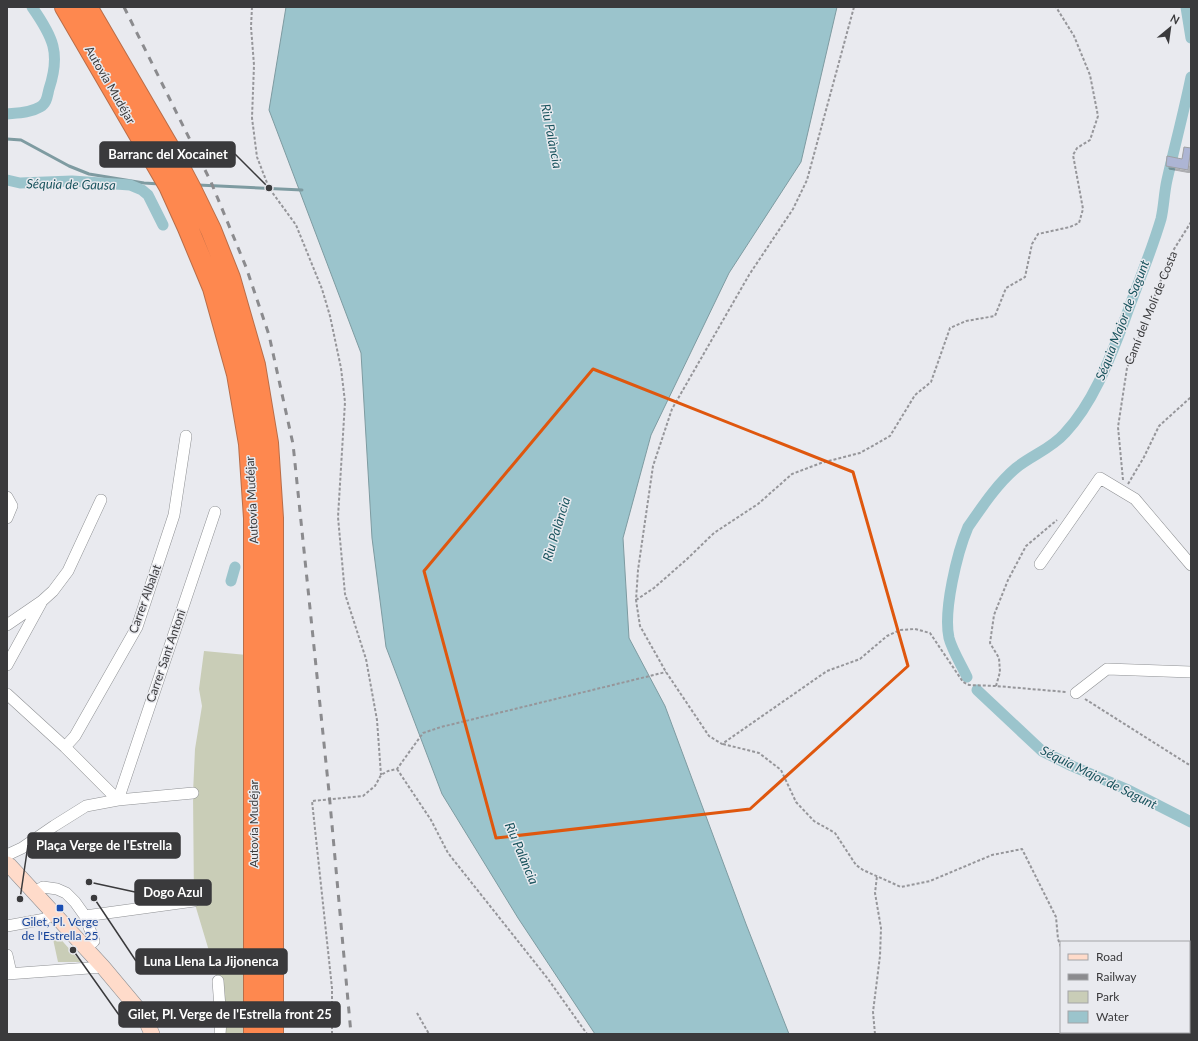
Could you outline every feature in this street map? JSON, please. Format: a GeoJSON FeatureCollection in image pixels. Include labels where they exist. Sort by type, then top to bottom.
{"type":"FeatureCollection","features":[{"type":"Feature","properties":{"kind":"highway","name":"Autovía Mudéjar"},"geometry":{"type":"LineString","coordinates":[[65,7],[169,186],[213,288],[237,374],[249,444],[254,518],[254,1034]]}},
{"type":"Feature","properties":{"kind":"highway","name":"Autovía Mudéjar"},"geometry":{"type":"LineString","coordinates":[[87,7],[171,151],[211,230],[230,278],[255,365],[269,451],[273,518],[273,1034]]}},
{"type":"Feature","properties":{"kind":"street","name":"Carrer Albalat"},"geometry":{"type":"LineString","coordinates":[[65,747],[76,736],[137,627],[174,515],[186,436]]}},
{"type":"Feature","properties":{"kind":"street"},"geometry":{"type":"LineString","coordinates":[[1040,564],[1100,478],[1126,490],[1191,565]]}},
{"type":"Feature","properties":{"kind":"street"},"geometry":{"type":"LineString","coordinates":[[7,497],[12,506],[7,518]]}},
{"type":"Feature","properties":{"kind":"street"},"geometry":{"type":"LineString","coordinates":[[7,625],[42,601],[53,591],[68,571],[101,500]]}},
{"type":"Feature","properties":{"kind":"street","name":"Carrer Sant Antoni"},"geometry":{"type":"LineString","coordinates":[[118,800],[215,512]]}},
{"type":"Feature","properties":{"kind":"street"},"geometry":{"type":"LineString","coordinates":[[7,665],[42,601]]}},
{"type":"Feature","properties":{"kind":"street"},"geometry":{"type":"LineString","coordinates":[[1076,693],[1107,669],[1191,672]]}},
{"type":"Feature","properties":{"kind":"street"},"geometry":{"type":"LineString","coordinates":[[7,694],[65,747],[118,800]]}},
{"type":"Feature","properties":{"kind":"street"},"geometry":{"type":"LineString","coordinates":[[7,855],[22,848],[86,806],[118,800],[193,793]]}},
{"type":"Feature","properties":{"kind":"street"},"geometry":{"type":"LineString","coordinates":[[7,844],[22,848]]}},
{"type":"Feature","properties":{"kind":"street"},"geometry":{"type":"LineString","coordinates":[[7,864],[35,892],[103,967],[144,1016],[151,1032]]}},
{"type":"Feature","properties":{"kind":"street"},"geometry":{"type":"LineString","coordinates":[[35,892],[43,887],[57,889],[66,893],[75,902],[85,916],[94,941],[86,948]]}},
{"type":"Feature","properties":{"kind":"street"},"geometry":{"type":"LineString","coordinates":[[85,916],[194,901]]}},
{"type":"Feature","properties":{"kind":"street"},"geometry":{"type":"LineString","coordinates":[[7,926],[45,919],[53,913]]}},
{"type":"Feature","properties":{"kind":"street"},"geometry":{"type":"LineString","coordinates":[[7,955],[9,974],[103,967]]}},
{"type":"Feature","properties":{"kind":"street"},"geometry":{"type":"LineString","coordinates":[[218,981],[221,1021],[220,1034]]}},
{"type":"Feature","properties":{"kind":"path"},"geometry":{"type":"LineString","coordinates":[[252,7],[251,27],[254,71],[252,118],[257,157],[269,188],[296,225],[322,289],[330,316],[341,368],[345,402],[338,517],[345,594],[366,659],[377,720],[381,775]]}},
{"type":"Feature","properties":{"kind":"path"},"geometry":{"type":"LineString","coordinates":[[854,7],[807,180],[793,209],[749,275],[672,409],[653,466],[638,570],[636,600],[640,626],[666,672],[710,736],[722,744],[759,753],[781,770],[796,802],[814,821],[835,834],[856,865],[863,870],[901,887],[930,881],[992,855],[1022,848],[1056,917],[1058,939],[1060,944]]}},
{"type":"Feature","properties":{"kind":"path"},"geometry":{"type":"LineString","coordinates":[[636,600],[654,588],[714,533],[758,504],[792,474],[821,463],[860,453],[890,436],[915,395],[931,382],[950,328],[966,321],[995,316],[1006,288],[1025,277],[1032,244],[1038,234],[1070,227],[1079,223],[1083,209],[1073,155],[1077,148],[1090,140],[1098,116],[1090,75],[1074,36],[1056,7]]}},
{"type":"Feature","properties":{"kind":"path","name":"Camí del Molí de Costa"},"geometry":{"type":"LineString","coordinates":[[1126,490],[1118,427],[1127,368],[1171,254],[1191,222]]}},
{"type":"Feature","properties":{"kind":"path"},"geometry":{"type":"LineString","coordinates":[[1126,490],[1159,426],[1191,397]]}},
{"type":"Feature","properties":{"kind":"path"},"geometry":{"type":"LineString","coordinates":[[996,686],[1000,672],[999,658],[990,643],[994,615],[1008,580],[1026,546],[1058,519]]}},
{"type":"Feature","properties":{"kind":"path"},"geometry":{"type":"LineString","coordinates":[[722,744],[827,671],[860,660],[888,636],[900,630],[915,629],[930,633],[963,682],[969,685],[1076,693],[1191,766]]}},
{"type":"Feature","properties":{"kind":"path"},"geometry":{"type":"LineString","coordinates":[[332,1034],[332,988],[312,801],[363,796],[375,786],[381,775],[388,771],[397,769],[422,733],[441,727],[666,672]]}},
{"type":"Feature","properties":{"kind":"path"},"geometry":{"type":"LineString","coordinates":[[397,769],[431,820],[448,853],[548,980],[587,1034]]}},
{"type":"Feature","properties":{"kind":"path"},"geometry":{"type":"LineString","coordinates":[[875,1034],[873,1012],[880,956],[881,928],[875,893],[877,876]]}},
{"type":"Feature","properties":{"kind":"path"},"geometry":{"type":"LineString","coordinates":[[418,1013],[429,1034]]}},
{"type":"Feature","properties":{"kind":"highlighted area"},"geometry":{"type":"Polygon","coordinates":[[[593,369],[853,472],[908,666],[750,809],[496,838],[424,571],[593,369]]]}},
{"type":"Feature","properties":{"kind":"green space"},"geometry":{"type":"Polygon","coordinates":[[[204,651],[247,655],[245,1034],[220,1034],[218,981],[194,901],[193,793],[195,749],[202,706],[199,689],[204,651]]]}},
{"type":"Feature","properties":{"kind":"green space"},"geometry":{"type":"Polygon","coordinates":[[[55,934],[81,962],[58,962],[53,939],[55,934]]]}},
{"type":"Feature","properties":{"kind":"water","name":"Riu Palància"},"geometry":{"type":"Polygon","coordinates":[[[286,7],[837,7],[801,162],[729,273],[651,435],[623,538],[629,638],[665,706],[746,924],[789,1034],[595,1034],[518,918],[442,794],[386,647],[372,538],[361,353],[269,110],[286,7]]]}},
{"type":"Feature","properties":{"kind":"building"},"geometry":{"type":"Polygon","coordinates":[[[1184,147],[1191,148],[1188,170],[1166,166],[1167,156],[1182,159],[1184,147]]]}},
{"type":"Feature","properties":{"kind":"waterway","name":"Séquia de Gausa"},"geometry":{"type":"LineString","coordinates":[[7,114],[28,112],[44,104],[53,76],[53,46],[45,27],[32,7]]}},
{"type":"Feature","properties":{"kind":"waterway","name":"Séquia Major de Sagunt"},"geometry":{"type":"LineString","coordinates":[[1186,7],[1191,38]]}},
{"type":"Feature","properties":{"kind":"waterway","name":"Séquia Major de Sagunt"},"geometry":{"type":"LineString","coordinates":[[967,677],[950,643],[948,613],[952,582],[968,527],[990,496],[1009,474],[1028,459],[1048,448],[1060,439],[1075,421],[1093,394],[1125,319],[1157,232],[1161,219],[1167,180],[1191,77]]}},
{"type":"Feature","properties":{"kind":"waterway"},"geometry":{"type":"LineString","coordinates":[[7,139],[21,140],[69,166],[89,174],[144,183],[160,184]]}},
{"type":"Feature","properties":{"kind":"waterway","name":"Séquia de Gausa"},"geometry":{"type":"LineString","coordinates":[[7,180],[20,183],[72,181],[130,185],[142,190],[148,195],[163,225]]}},
{"type":"Feature","properties":{"kind":"waterway"},"geometry":{"type":"LineString","coordinates":[[198,185],[302,190]]}},
{"type":"Feature","properties":{"kind":"waterway","name":"Séquia de Gausa"},"geometry":{"type":"LineString","coordinates":[[231,581],[235,567]]}},
{"type":"Feature","properties":{"kind":"waterway","name":"Séquia Major de Sagunt"},"geometry":{"type":"LineString","coordinates":[[977,690],[1042,751],[1072,766],[1126,789],[1191,822]]}},
{"type":"Feature","properties":{"kind":"railway"},"geometry":{"type":"LineString","coordinates":[[124,7],[211,182],[246,267],[269,335],[293,444],[329,792],[351,1034]]}},
{"type":"Feature","properties":{"kind":"place","name":"Barranc del Xocainet"},"geometry":{"type":"Point","coordinates":[269,188]}},
{"type":"Feature","properties":{"kind":"place","name":"Dogo Azul"},"geometry":{"type":"Point","coordinates":[89,882]}},
{"type":"Feature","properties":{"kind":"place","name":"Luna Llena La Jijonenca"},"geometry":{"type":"Point","coordinates":[94,898]}},
{"type":"Feature","properties":{"kind":"place","name":"Plaça Verge de l'Estrella"},"geometry":{"type":"Point","coordinates":[20,899]}},
{"type":"Feature","properties":{"kind":"place","name":"Gilet, Pl. Verge de l'Estrella 25"},"geometry":{"type":"Point","coordinates":[60,908]}},
{"type":"Feature","properties":{"kind":"place","name":"Gilet, Pl. Verge de l'Estrella front 25"},"geometry":{"type":"Point","coordinates":[73,950]}}]}
